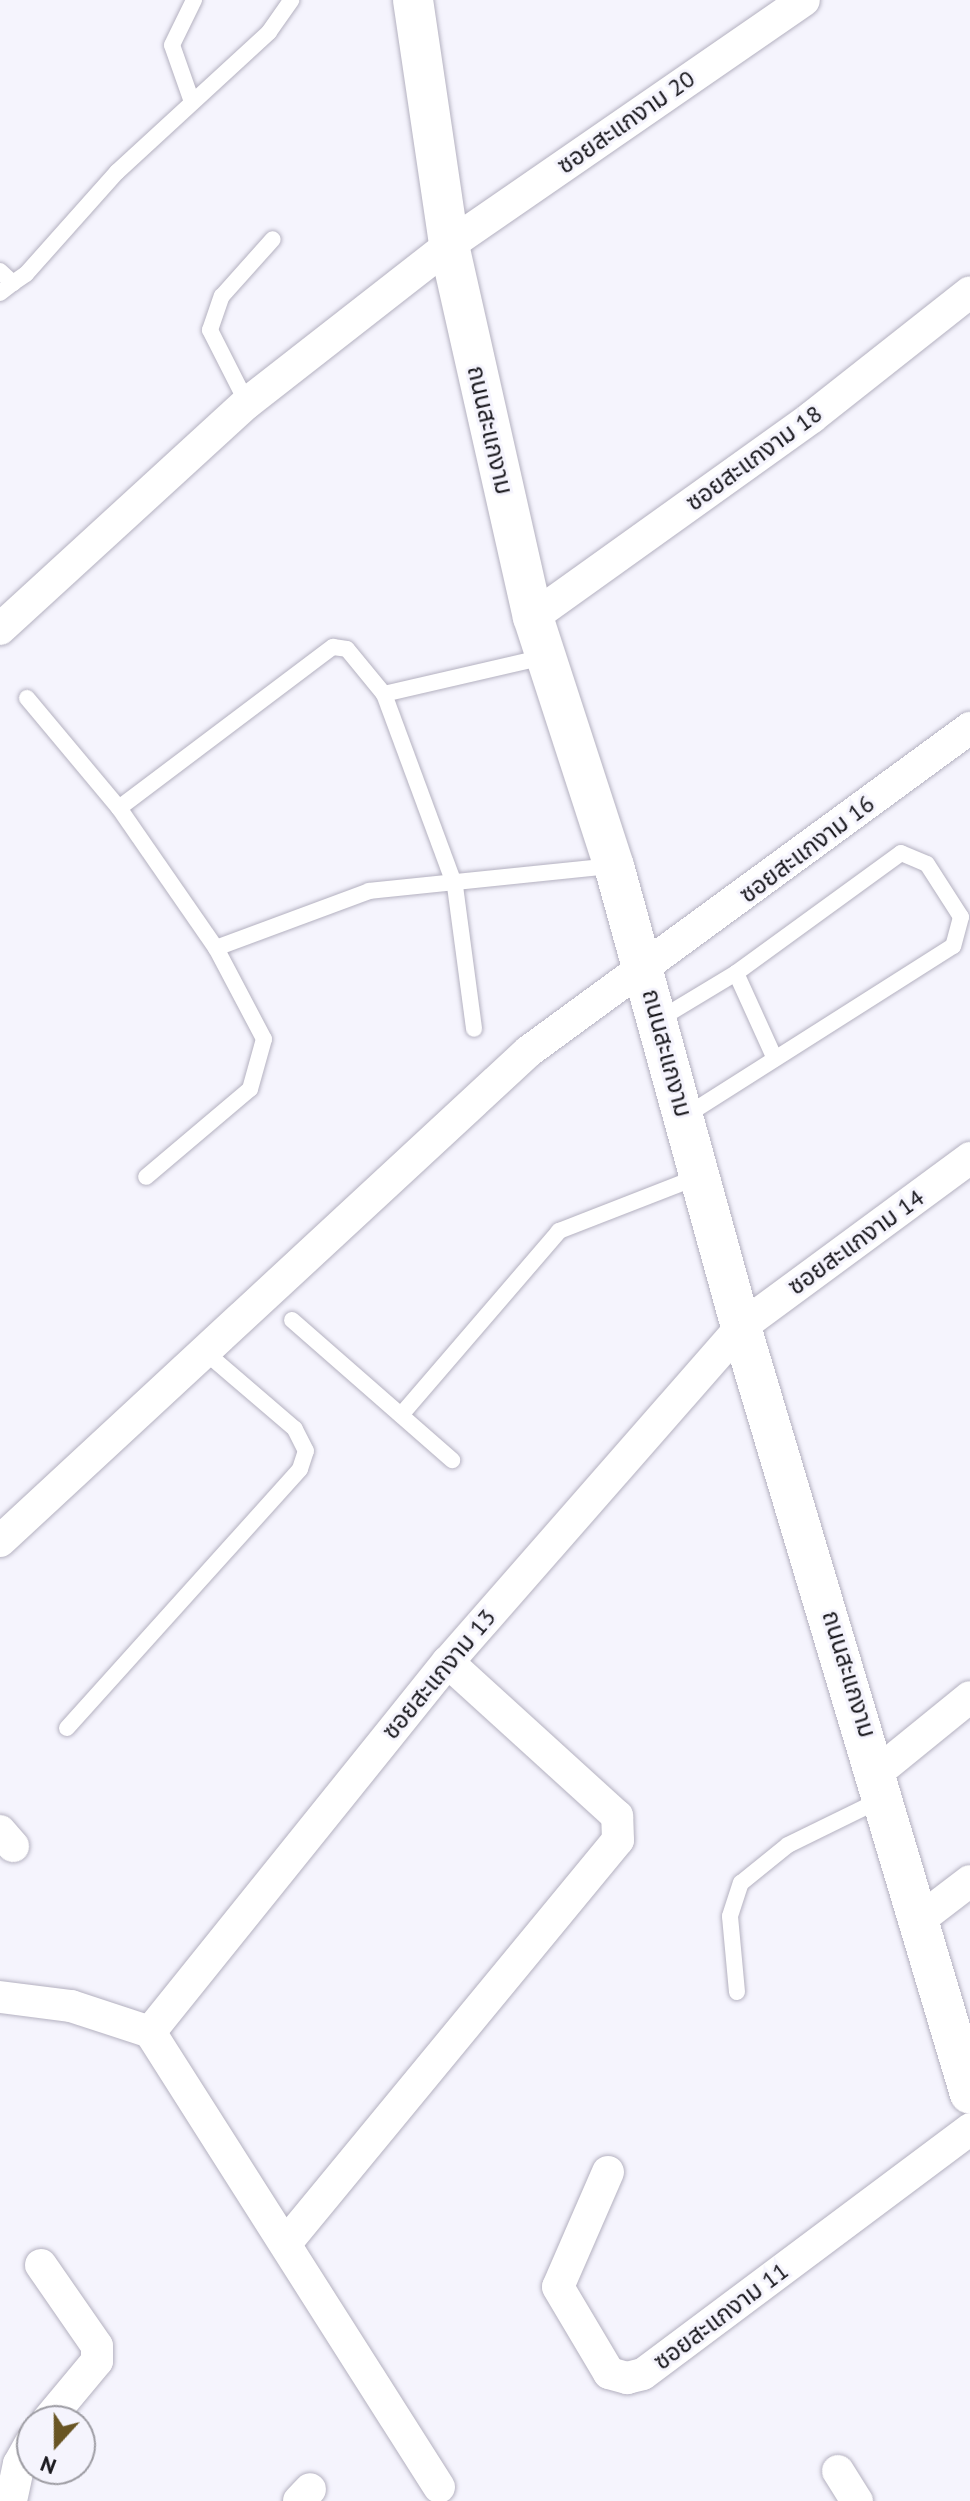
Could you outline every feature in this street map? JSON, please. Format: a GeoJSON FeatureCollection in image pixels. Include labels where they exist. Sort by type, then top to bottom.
{"type":"FeatureCollection","features":[{"type":"Feature","properties":{"kind":"street","name":"ถนนสะแกงาม"},"geometry":{"type":"LineString","coordinates":[[413,0],[449,245],[533,617],[614,866],[741,1327],[882,1784],[970,2092]]}},
{"type":"Feature","properties":{"kind":"street","name":"ซอยสะแกงาม 20"},"geometry":{"type":"LineString","coordinates":[[0,629],[247,403],[449,245],[804,0]]}},
{"type":"Feature","properties":{"kind":"street","name":"ซอยสะแกงาม 18"},"geometry":{"type":"LineString","coordinates":[[533,617],[812,417],[970,292]]}},
{"type":"Feature","properties":{"kind":"street","name":"ซอยสะแกงาม 16"},"geometry":{"type":"LineString","coordinates":[[0,1541],[529,1051],[970,728]]}},
{"type":"Feature","properties":{"kind":"street","name":"ซอยสะแกงาม 14"},"geometry":{"type":"LineString","coordinates":[[741,1327],[970,1158]]}},
{"type":"Feature","properties":{"kind":"street","name":"ซอยสะแกงาม 13"},"geometry":{"type":"LineString","coordinates":[[150,2032],[448,1662],[741,1327]]}},
{"type":"Feature","properties":{"kind":"street"},"geometry":{"type":"LineString","coordinates":[[286,2243],[618,1840],[617,1816],[448,1662]]}},
{"type":"Feature","properties":{"kind":"street"},"geometry":{"type":"LineString","coordinates":[[882,1784],[970,1697]]}},
{"type":"Feature","properties":{"kind":"street"},"geometry":{"type":"LineString","coordinates":[[919,1920],[970,1881]]}},
{"type":"Feature","properties":{"kind":"street"},"geometry":{"type":"LineString","coordinates":[[0,1997],[71,2006],[150,2032],[439,2487]]}},
{"type":"Feature","properties":{"kind":"street","name":"ซอยสะแกงาม 11"},"geometry":{"type":"LineString","coordinates":[[608,2172],[558,2287],[609,2373],[627,2378],[643,2374],[970,2129]]}},
{"type":"Feature","properties":{"kind":"street"},"geometry":{"type":"LineString","coordinates":[[41,2265],[97,2346],[97,2361],[60,2405]]}},
{"type":"Feature","properties":{"kind":"street"},"geometry":{"type":"LineString","coordinates":[[838,2471],[857,2501]]}},
{"type":"Feature","properties":{"kind":"street"},"geometry":{"type":"LineString","coordinates":[[11,2501],[16,2478]]}},
{"type":"Feature","properties":{"kind":"lane"},"geometry":{"type":"LineString","coordinates":[[191,99],[172,45],[194,0]]}},
{"type":"Feature","properties":{"kind":"lane"},"geometry":{"type":"LineString","coordinates":[[0,271],[7,288],[191,99],[269,32],[291,0]]}},
{"type":"Feature","properties":{"kind":"lane"},"geometry":{"type":"LineString","coordinates":[[247,403],[210,330],[222,296],[273,239]]}},
{"type":"Feature","properties":{"kind":"lane"},"geometry":{"type":"LineString","coordinates":[[119,808],[333,647],[347,649],[365,663],[384,694],[455,886],[474,1029]]}},
{"type":"Feature","properties":{"kind":"lane"},"geometry":{"type":"LineString","coordinates":[[384,694],[546,657]]}},
{"type":"Feature","properties":{"kind":"lane"},"geometry":{"type":"LineString","coordinates":[[27,698],[119,808],[216,948],[264,1039],[262,1064],[232,1108],[146,1177]]}},
{"type":"Feature","properties":{"kind":"lane"},"geometry":{"type":"LineString","coordinates":[[658,1020],[736,973],[901,853],[927,864],[965,913],[953,946],[684,1117]]}},
{"type":"Feature","properties":{"kind":"lane"},"geometry":{"type":"LineString","coordinates":[[216,948],[369,891],[455,886],[614,866]]}},
{"type":"Feature","properties":{"kind":"lane"},"geometry":{"type":"LineString","coordinates":[[736,973],[775,1059]]}},
{"type":"Feature","properties":{"kind":"lane"},"geometry":{"type":"LineString","coordinates":[[401,1415],[559,1231],[700,1176]]}},
{"type":"Feature","properties":{"kind":"lane"},"geometry":{"type":"LineString","coordinates":[[292,1320],[452,1460]]}},
{"type":"Feature","properties":{"kind":"lane"},"geometry":{"type":"LineString","coordinates":[[67,1728],[300,1469],[306,1451],[295,1429],[204,1351]]}},
{"type":"Feature","properties":{"kind":"lane"},"geometry":{"type":"LineString","coordinates":[[737,1992],[730,1916],[741,1883],[788,1845],[882,1784]]}}]}
